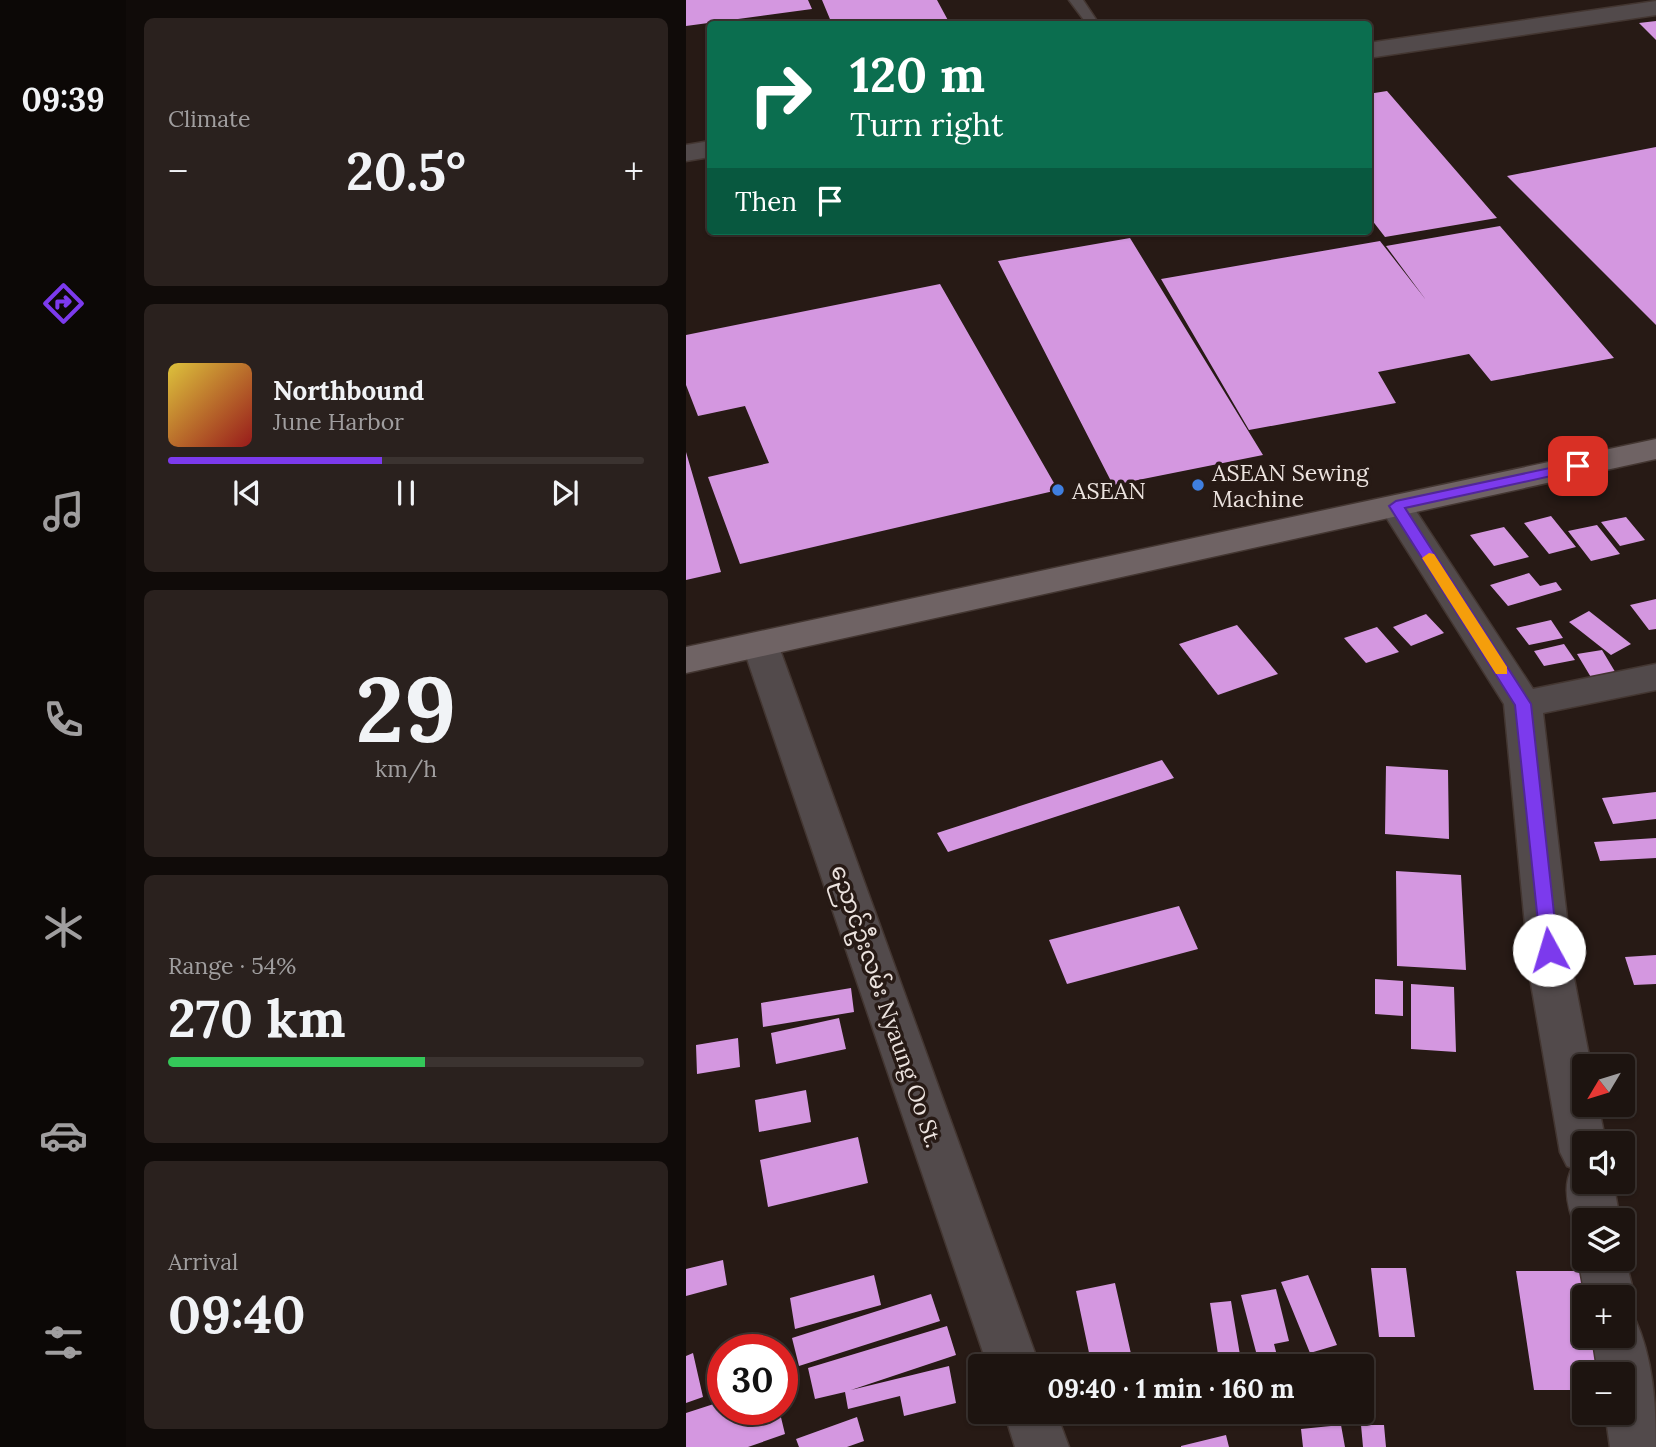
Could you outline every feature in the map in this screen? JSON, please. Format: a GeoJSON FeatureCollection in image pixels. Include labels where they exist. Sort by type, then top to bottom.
{"type":"FeatureCollection","features":[{"type":"Feature","properties":{"kind":"street"},"geometry":{"type":"LineString","coordinates":[[1372,50],[1656,8]]}},
{"type":"Feature","properties":{"kind":"street"},"geometry":{"type":"LineString","coordinates":[[686,153],[707,150]]}},
{"type":"Feature","properties":{"kind":"street"},"geometry":{"type":"LineString","coordinates":[[686,660],[1656,449]]}},
{"type":"Feature","properties":{"kind":"street"},"geometry":{"type":"LineString","coordinates":[[1396,506],[1523,704],[1552,978],[1580,1131]]}},
{"type":"Feature","properties":{"kind":"street","name":"ညောင်ဦးလမ်း Nyaung Oo St."},"geometry":{"type":"LineString","coordinates":[[760,644],[1009,1354]]}},
{"type":"Feature","properties":{"kind":"street"},"geometry":{"type":"LineString","coordinates":[[1523,704],[1656,677]]}},
{"type":"Feature","properties":{"kind":"street"},"geometry":{"type":"LineString","coordinates":[[1619,1348],[1637,1447]]}},
{"type":"Feature","properties":{"kind":"street"},"geometry":{"type":"LineString","coordinates":[[1034,1424],[1042,1447]]}},
{"type":"Feature","properties":{"kind":"lane"},"geometry":{"type":"LineString","coordinates":[[1076,0],[1091,21]]}},
{"type":"Feature","properties":{"kind":"building"},"geometry":{"type":"Polygon","coordinates":[[[686,0],[808,0],[812,9],[707,21],[707,23],[686,26],[686,0]]]}},
{"type":"Feature","properties":{"kind":"building"},"geometry":{"type":"Polygon","coordinates":[[[822,0],[937,0],[948,21],[831,21],[822,0]]]}},
{"type":"Feature","properties":{"kind":"building"},"geometry":{"type":"Polygon","coordinates":[[[1656,21],[1656,40],[1639,23],[1656,21]]]}},
{"type":"Feature","properties":{"kind":"building"},"geometry":{"type":"Polygon","coordinates":[[[1387,91],[1497,218],[1385,237],[1372,220],[1372,93],[1387,91]]]}},
{"type":"Feature","properties":{"kind":"building"},"geometry":{"type":"Polygon","coordinates":[[[1656,147],[1656,325],[1507,176],[1656,147]]]}},
{"type":"Feature","properties":{"kind":"building"},"geometry":{"type":"Polygon","coordinates":[[[1500,226],[1614,358],[1491,381],[1469,354],[1378,372],[1396,403],[1249,430],[1161,279],[1380,241],[1426,300],[1386,246],[1500,226]]]}},
{"type":"Feature","properties":{"kind":"building"},"geometry":{"type":"Polygon","coordinates":[[[1130,238],[1263,455],[1113,485],[998,261],[1130,238]]]}},
{"type":"Feature","properties":{"kind":"building"},"geometry":{"type":"Polygon","coordinates":[[[940,284],[1058,490],[740,564],[708,477],[769,463],[745,406],[698,416],[686,385],[686,335],[940,284]]]}},
{"type":"Feature","properties":{"kind":"building"},"geometry":{"type":"Polygon","coordinates":[[[686,452],[721,572],[686,580],[686,452]]]}},
{"type":"Feature","properties":{"kind":"building"},"geometry":{"type":"Polygon","coordinates":[[[1551,516],[1576,547],[1549,554],[1524,523],[1551,516]]]}},
{"type":"Feature","properties":{"kind":"building"},"geometry":{"type":"Polygon","coordinates":[[[1626,517],[1645,540],[1620,546],[1601,522],[1626,517]]]}},
{"type":"Feature","properties":{"kind":"building"},"geometry":{"type":"Polygon","coordinates":[[[1597,525],[1620,554],[1591,561],[1568,531],[1597,525]]]}},
{"type":"Feature","properties":{"kind":"building"},"geometry":{"type":"Polygon","coordinates":[[[1504,527],[1529,557],[1494,566],[1470,535],[1504,527]]]}},
{"type":"Feature","properties":{"kind":"building"},"geometry":{"type":"Polygon","coordinates":[[[1529,573],[1540,586],[1556,582],[1562,590],[1508,606],[1490,585],[1529,573]]]}},
{"type":"Feature","properties":{"kind":"building"},"geometry":{"type":"Polygon","coordinates":[[[1656,599],[1656,629],[1649,630],[1630,605],[1656,599]]]}},
{"type":"Feature","properties":{"kind":"building"},"geometry":{"type":"Polygon","coordinates":[[[1589,611],[1631,644],[1611,655],[1569,622],[1589,611]]]}},
{"type":"Feature","properties":{"kind":"building"},"geometry":{"type":"Polygon","coordinates":[[[1426,614],[1444,633],[1411,646],[1393,627],[1426,614]]]}},
{"type":"Feature","properties":{"kind":"building"},"geometry":{"type":"Polygon","coordinates":[[[1551,620],[1563,638],[1529,645],[1516,628],[1551,620]]]}},
{"type":"Feature","properties":{"kind":"building"},"geometry":{"type":"Polygon","coordinates":[[[1237,625],[1278,674],[1218,695],[1179,644],[1237,625]]]}},
{"type":"Feature","properties":{"kind":"building"},"geometry":{"type":"Polygon","coordinates":[[[1377,627],[1399,652],[1366,663],[1344,638],[1377,627]]]}},
{"type":"Feature","properties":{"kind":"building"},"geometry":{"type":"Polygon","coordinates":[[[1564,644],[1575,660],[1544,666],[1534,651],[1564,644]]]}},
{"type":"Feature","properties":{"kind":"building"},"geometry":{"type":"Polygon","coordinates":[[[1602,650],[1617,675],[1592,679],[1577,654],[1602,650]]]}},
{"type":"Feature","properties":{"kind":"building"},"geometry":{"type":"Polygon","coordinates":[[[1162,760],[1174,778],[948,852],[937,833],[1162,760]]]}},
{"type":"Feature","properties":{"kind":"building"},"geometry":{"type":"Polygon","coordinates":[[[1386,766],[1448,770],[1449,839],[1385,834],[1386,766]]]}},
{"type":"Feature","properties":{"kind":"building"},"geometry":{"type":"Polygon","coordinates":[[[1656,792],[1656,819],[1613,824],[1602,798],[1656,792]]]}},
{"type":"Feature","properties":{"kind":"building"},"geometry":{"type":"Polygon","coordinates":[[[1656,838],[1656,858],[1600,861],[1594,842],[1656,838]]]}},
{"type":"Feature","properties":{"kind":"building"},"geometry":{"type":"Polygon","coordinates":[[[1396,871],[1461,875],[1466,970],[1397,966],[1396,871]]]}},
{"type":"Feature","properties":{"kind":"building"},"geometry":{"type":"Polygon","coordinates":[[[1179,906],[1198,949],[1067,984],[1049,940],[1179,906]]]}},
{"type":"Feature","properties":{"kind":"building"},"geometry":{"type":"Polygon","coordinates":[[[1656,955],[1656,984],[1634,985],[1625,957],[1656,955]]]}},
{"type":"Feature","properties":{"kind":"building"},"geometry":{"type":"Polygon","coordinates":[[[1375,979],[1403,981],[1403,1016],[1375,1014],[1375,979]]]}},
{"type":"Feature","properties":{"kind":"building"},"geometry":{"type":"Polygon","coordinates":[[[1411,984],[1454,987],[1456,1052],[1411,1049],[1411,984]]]}},
{"type":"Feature","properties":{"kind":"building"},"geometry":{"type":"Polygon","coordinates":[[[851,988],[854,1012],[763,1027],[761,1003],[851,988]]]}},
{"type":"Feature","properties":{"kind":"building"},"geometry":{"type":"Polygon","coordinates":[[[839,1018],[846,1049],[776,1064],[771,1033],[839,1018]]]}},
{"type":"Feature","properties":{"kind":"building"},"geometry":{"type":"Polygon","coordinates":[[[738,1038],[740,1067],[697,1074],[696,1045],[738,1038]]]}},
{"type":"Feature","properties":{"kind":"building"},"geometry":{"type":"Polygon","coordinates":[[[806,1090],[811,1122],[759,1132],[755,1100],[806,1090]]]}},
{"type":"Feature","properties":{"kind":"building"},"geometry":{"type":"Polygon","coordinates":[[[858,1137],[868,1183],[768,1207],[760,1160],[858,1137]]]}},
{"type":"Feature","properties":{"kind":"building"},"geometry":{"type":"Polygon","coordinates":[[[723,1260],[727,1285],[686,1296],[686,1269],[723,1260]]]}},
{"type":"Feature","properties":{"kind":"building"},"geometry":{"type":"Polygon","coordinates":[[[1371,1268],[1406,1268],[1415,1337],[1379,1337],[1371,1268]]]}},
{"type":"Feature","properties":{"kind":"building"},"geometry":{"type":"Polygon","coordinates":[[[1516,1271],[1580,1271],[1583,1285],[1572,1285],[1572,1348],[1594,1348],[1597,1362],[1572,1362],[1572,1390],[1534,1390],[1516,1271]]]}},
{"type":"Feature","properties":{"kind":"building"},"geometry":{"type":"Polygon","coordinates":[[[874,1275],[881,1305],[795,1329],[790,1298],[874,1275]]]}},
{"type":"Feature","properties":{"kind":"building"},"geometry":{"type":"Polygon","coordinates":[[[1308,1275],[1337,1345],[1310,1353],[1281,1282],[1308,1275]]]}},
{"type":"Feature","properties":{"kind":"building"},"geometry":{"type":"Polygon","coordinates":[[[1115,1283],[1131,1354],[1089,1354],[1076,1291],[1115,1283]]]}},
{"type":"Feature","properties":{"kind":"building"},"geometry":{"type":"Polygon","coordinates":[[[1276,1289],[1289,1341],[1274,1344],[1277,1354],[1257,1354],[1241,1295],[1276,1289]]]}},
{"type":"Feature","properties":{"kind":"building"},"geometry":{"type":"Polygon","coordinates":[[[931,1294],[940,1321],[799,1366],[798,1336],[931,1294]]]}},
{"type":"Feature","properties":{"kind":"building"},"geometry":{"type":"Polygon","coordinates":[[[1231,1301],[1240,1354],[1218,1354],[1210,1303],[1231,1301]]]}},
{"type":"Feature","properties":{"kind":"building"},"geometry":{"type":"Polygon","coordinates":[[[947,1326],[956,1355],[851,1390],[949,1366],[956,1403],[904,1416],[900,1396],[848,1409],[845,1392],[815,1399],[808,1368],[947,1326]]]}},
{"type":"Feature","properties":{"kind":"building"},"geometry":{"type":"Polygon","coordinates":[[[693,1353],[703,1397],[686,1403],[686,1356],[693,1353]]]}},
{"type":"Feature","properties":{"kind":"building"},"geometry":{"type":"Polygon","coordinates":[[[707,1406],[707,1425],[783,1425],[785,1434],[748,1447],[686,1447],[686,1413],[707,1406]]]}},
{"type":"Feature","properties":{"kind":"building"},"geometry":{"type":"Polygon","coordinates":[[[857,1417],[864,1441],[847,1447],[799,1447],[796,1439],[857,1417]]]}},
{"type":"Feature","properties":{"kind":"building"},"geometry":{"type":"Polygon","coordinates":[[[1341,1425],[1345,1447],[1303,1447],[1301,1429],[1341,1425]]]}},
{"type":"Feature","properties":{"kind":"building"},"geometry":{"type":"Polygon","coordinates":[[[1361,1425],[1384,1425],[1386,1447],[1363,1447],[1361,1425]]]}},
{"type":"Feature","properties":{"kind":"building"},"geometry":{"type":"Polygon","coordinates":[[[1226,1435],[1229,1447],[1181,1447],[1181,1446],[1226,1435]]]}},
{"type":"Feature","properties":{"kind":"slow traffic"},"geometry":{"type":"LineString","coordinates":[[1429,558],[1501,670]]}},
{"type":"Feature","properties":{"kind":"place","name":"ASEAN Sewing Machine"},"geometry":{"type":"Point","coordinates":[1198,485]}},
{"type":"Feature","properties":{"kind":"place","name":"ASEAN"},"geometry":{"type":"Point","coordinates":[1058,490]}},
{"type":"Feature","properties":{"kind":"route"},"geometry":{"type":"LineString","coordinates":[[1549,950],[1523,704],[1396,506],[1578,466]]}}]}
